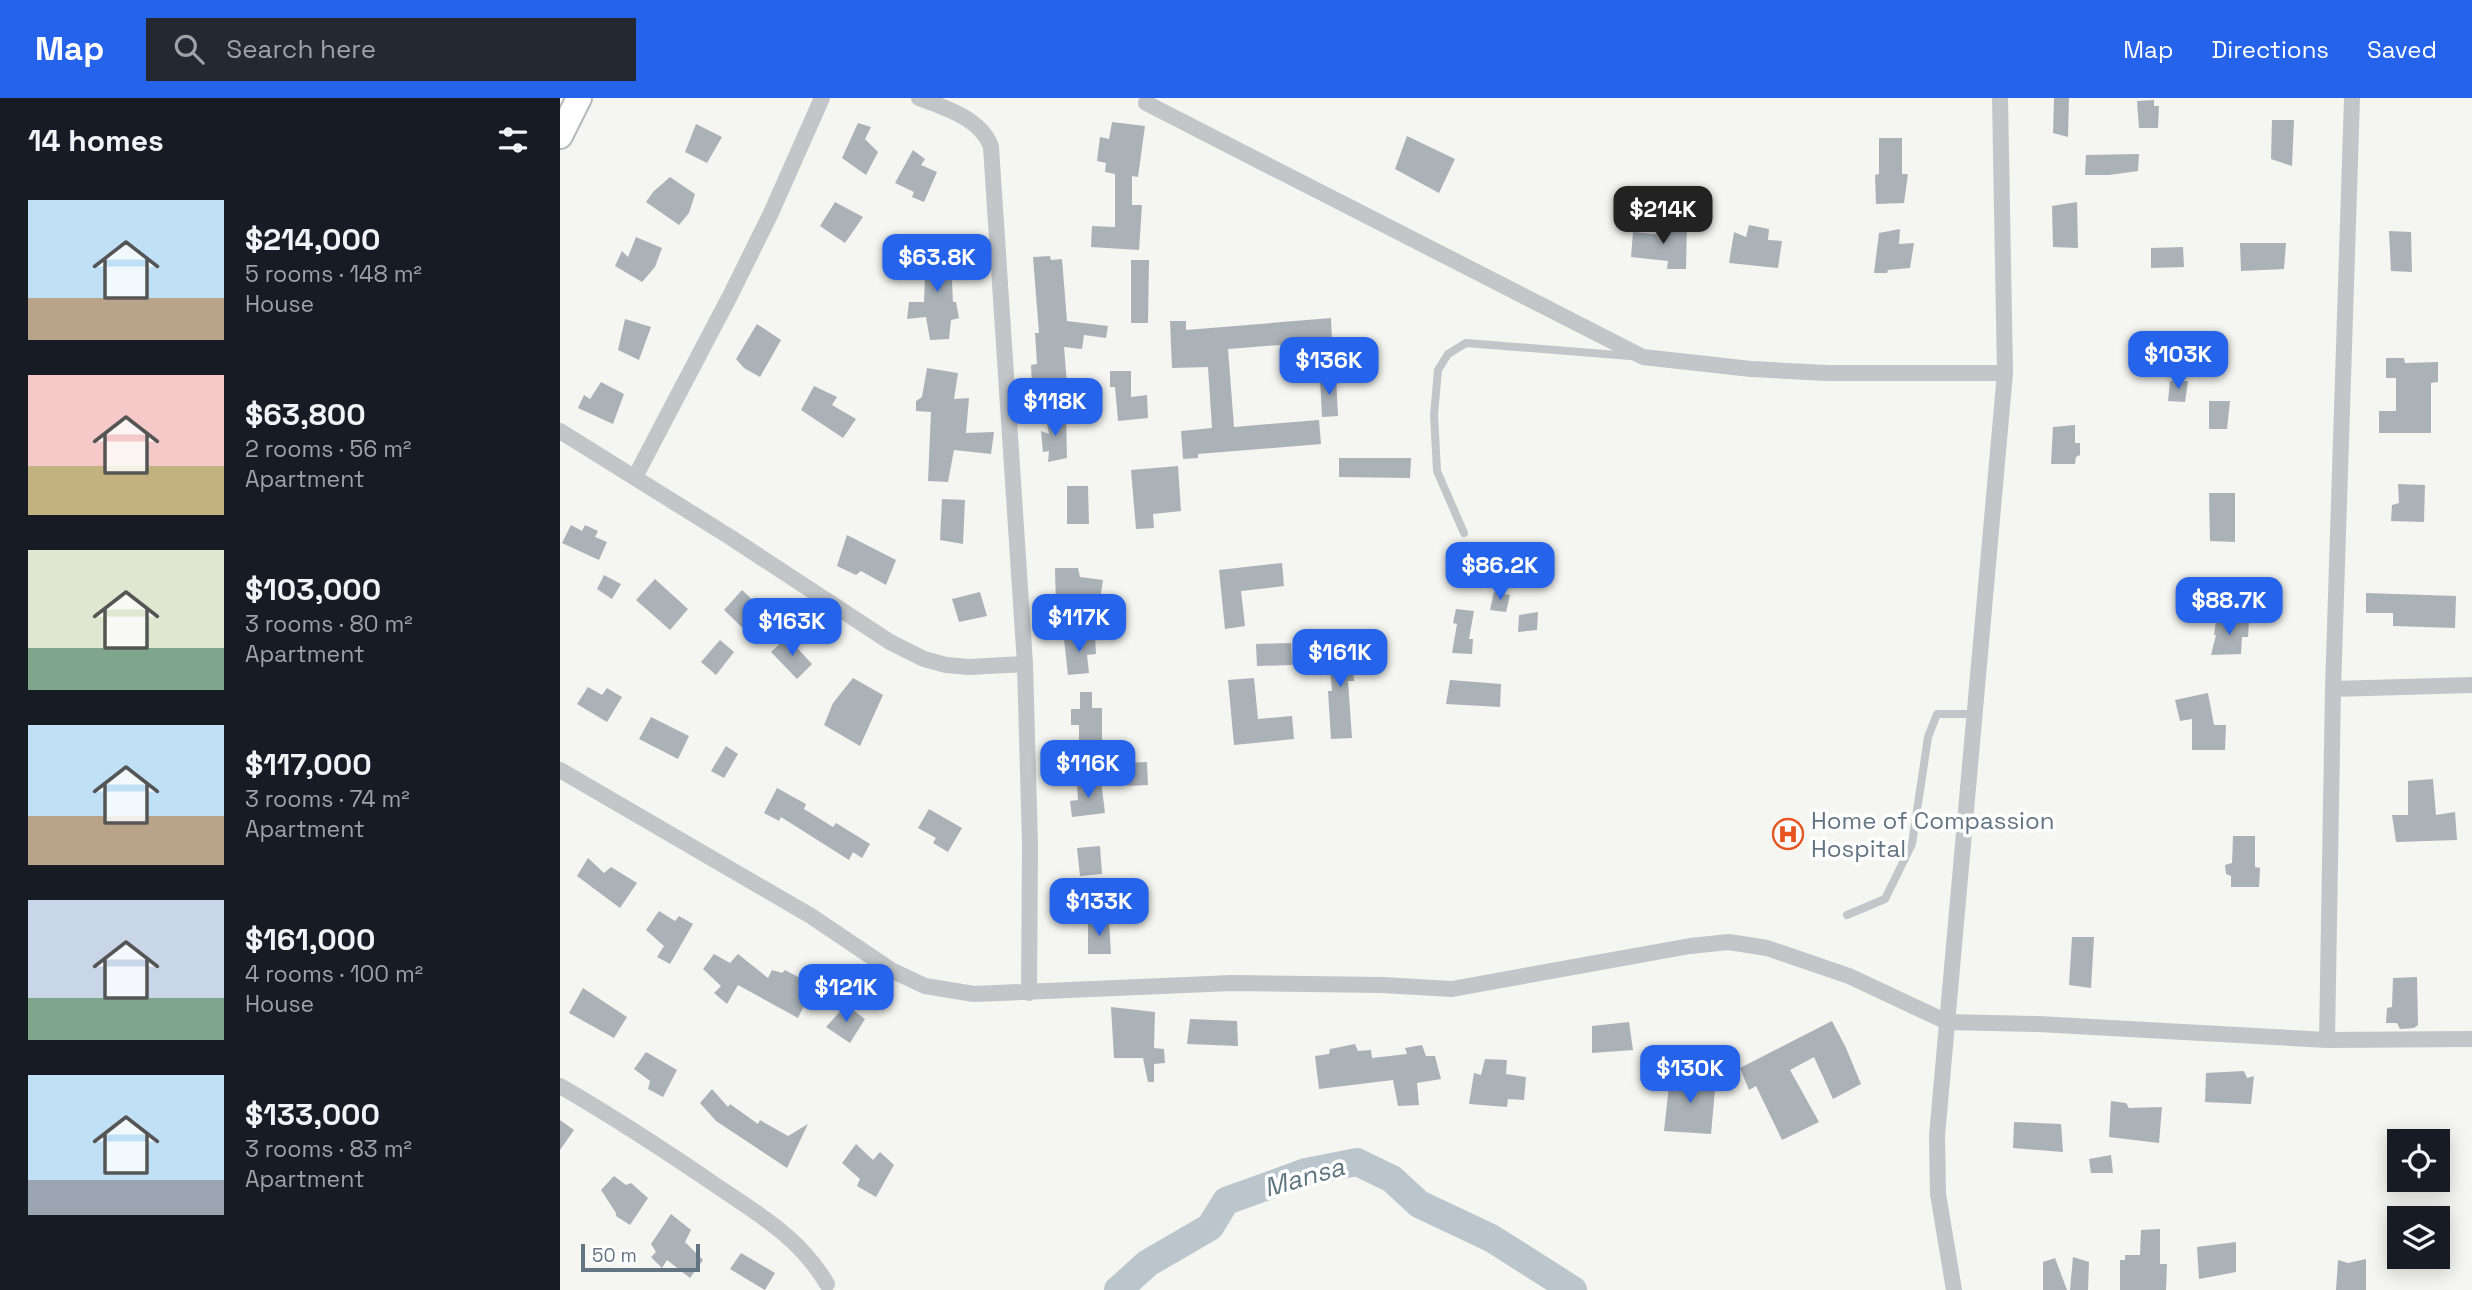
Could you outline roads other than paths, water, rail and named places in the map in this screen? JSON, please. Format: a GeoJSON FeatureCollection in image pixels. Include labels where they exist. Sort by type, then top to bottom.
{"type":"FeatureCollection","features":[{"type":"Feature","properties":{"kind":"main road"},"geometry":{"type":"LineString","coordinates":[[560,136],[579,98]]}},
{"type":"Feature","properties":{"kind":"street"},"geometry":{"type":"LineString","coordinates":[[635,477],[748,259],[822,98]]}},
{"type":"Feature","properties":{"kind":"street"},"geometry":{"type":"LineString","coordinates":[[919,98],[943,107],[981,128],[988,136],[991,146],[1025,664],[1030,844],[1029,993]]}},
{"type":"Feature","properties":{"kind":"street"},"geometry":{"type":"LineString","coordinates":[[1954,1290],[1938,1194],[1937,1136],[2004,373],[2000,98]]}},
{"type":"Feature","properties":{"kind":"street"},"geometry":{"type":"LineString","coordinates":[[2327,1040],[2333,689],[2352,98]]}},
{"type":"Feature","properties":{"kind":"street"},"geometry":{"type":"LineString","coordinates":[[1146,103],[1643,356],[1751,369],[1827,373],[2004,373]]}},
{"type":"Feature","properties":{"kind":"street"},"geometry":{"type":"LineString","coordinates":[[560,431],[890,642],[924,659],[946,665],[969,667],[1025,664]]}},
{"type":"Feature","properties":{"kind":"street"},"geometry":{"type":"LineString","coordinates":[[2333,689],[2472,685]]}},
{"type":"Feature","properties":{"kind":"street"},"geometry":{"type":"LineString","coordinates":[[560,770],[811,916],[891,970],[925,986],[974,994],[1231,983],[1452,989],[1689,946],[1729,942],[1767,948],[1849,976],[1947,1022],[2038,1024],[2327,1040],[2472,1039]]}},
{"type":"Feature","properties":{"kind":"street"},"geometry":{"type":"LineString","coordinates":[[560,1086],[636,1131],[762,1217],[795,1242],[814,1262],[827,1284]]}},
{"type":"Feature","properties":{"kind":"lane"},"geometry":{"type":"LineString","coordinates":[[1465,533],[1437,471],[1434,415],[1438,370],[1448,354],[1466,344],[1643,356]]}},
{"type":"Feature","properties":{"kind":"lane"},"geometry":{"type":"LineString","coordinates":[[1847,915],[1885,899],[1912,844],[1928,737],[1937,714],[1974,714]]}},
{"type":"Feature","properties":{"kind":"waterway","name":"Mansa"},"geometry":{"type":"LineString","coordinates":[[1118,1290],[1148,1263],[1210,1227],[1226,1201],[1306,1172],[1357,1162],[1392,1179],[1419,1204],[1491,1238],[1573,1290]]}},
{"type":"Feature","properties":{"kind":"place","name":"Home of Compassion Hospital"},"geometry":{"type":"Point","coordinates":[1788,834]}}]}
